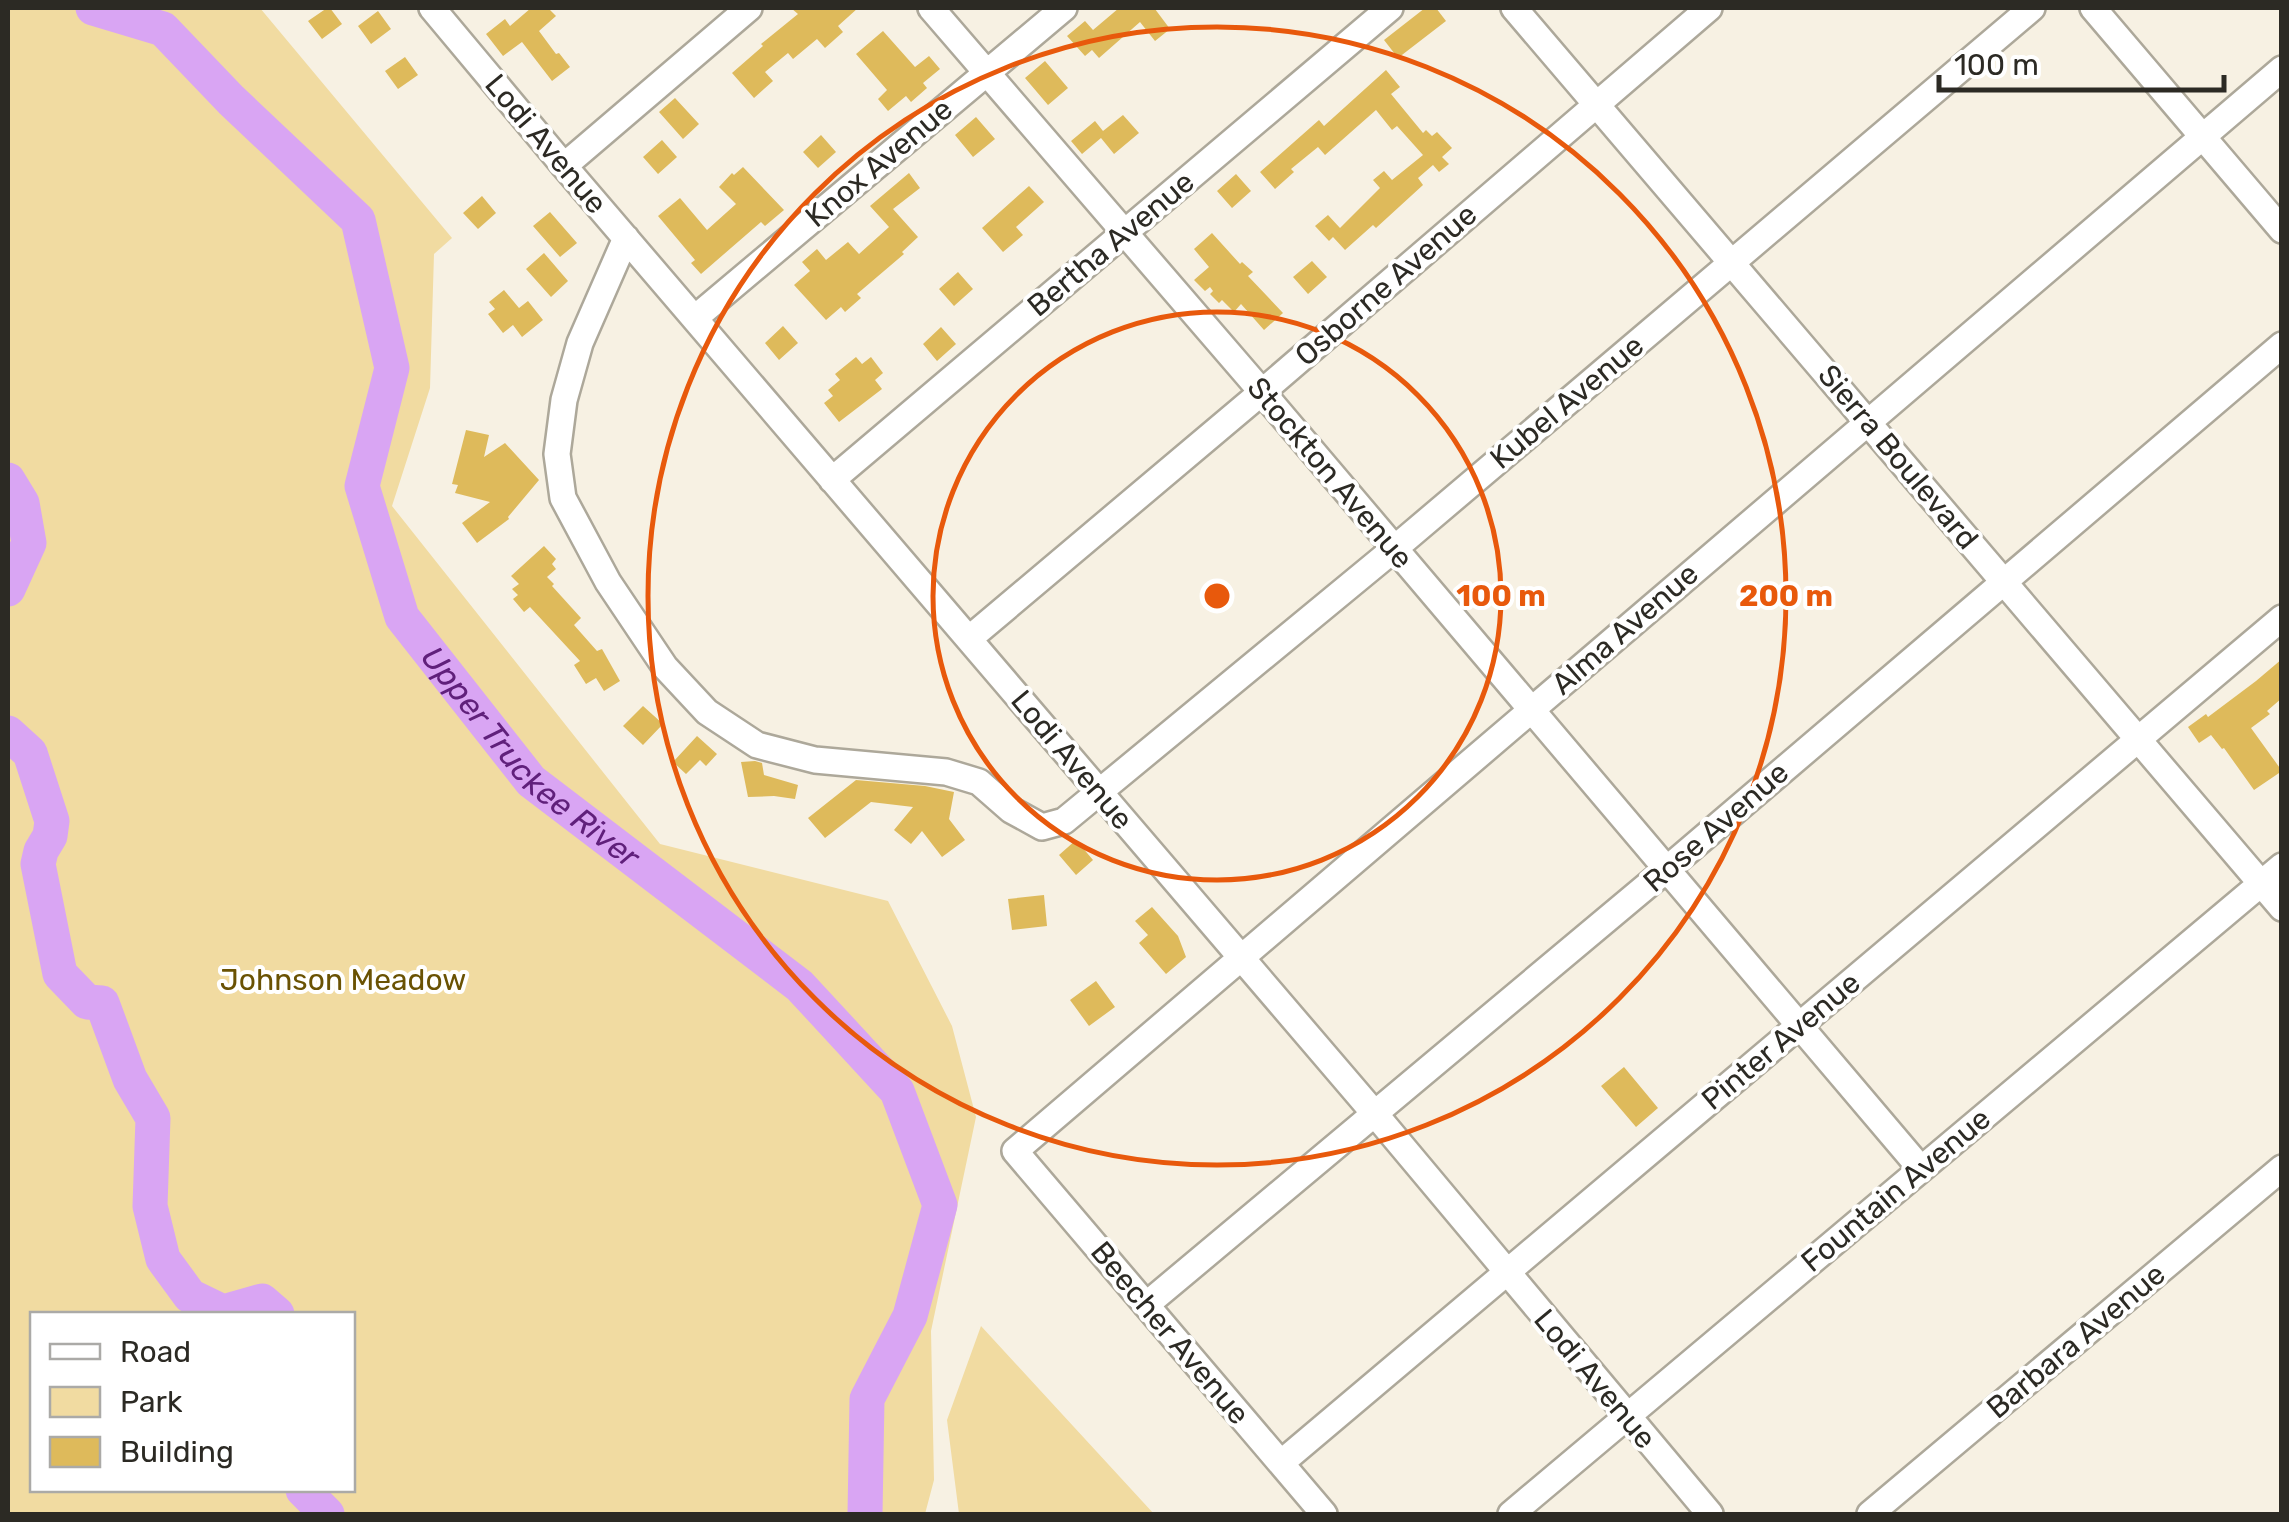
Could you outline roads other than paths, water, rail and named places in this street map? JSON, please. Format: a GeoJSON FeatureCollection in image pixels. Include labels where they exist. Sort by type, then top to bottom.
{"type":"FeatureCollection","features":[{"type":"Feature","properties":{"kind":"street","name":"Lodi Avenue"},"geometry":{"type":"LineString","coordinates":[[434,8],[564,166],[1375,1114],[1702,1512]]}},
{"type":"Feature","properties":{"kind":"street"},"geometry":{"type":"LineString","coordinates":[[564,166],[749,8]]}},
{"type":"Feature","properties":{"kind":"street","name":"Stockton Avenue"},"geometry":{"type":"LineString","coordinates":[[931,8],[1921,1169]]}},
{"type":"Feature","properties":{"kind":"street","name":"Knox Avenue"},"geometry":{"type":"LineString","coordinates":[[694,318],[1064,8]]}},
{"type":"Feature","properties":{"kind":"street","name":"Bertha Avenue"},"geometry":{"type":"LineString","coordinates":[[832,480],[1390,8]]}},
{"type":"Feature","properties":{"kind":"street","name":"Sierra Boulevard"},"geometry":{"type":"LineString","coordinates":[[1514,8],[2282,908]]}},
{"type":"Feature","properties":{"kind":"street","name":"Osborne Avenue"},"geometry":{"type":"LineString","coordinates":[[970,638],[1709,8]]}},
{"type":"Feature","properties":{"kind":"street","name":"Kubel Avenue"},"geometry":{"type":"LineString","coordinates":[[626,238],[580,343],[564,400],[558,454],[563,498],[608,582],[665,668],[707,712],[757,745],[816,760],[946,772],[979,782],[1011,810],[1042,827],[1064,822],[1394,549],[2032,8]]}},
{"type":"Feature","properties":{"kind":"street"},"geometry":{"type":"LineString","coordinates":[[2094,8],[2282,230]]}},
{"type":"Feature","properties":{"kind":"street","name":"Alma Avenue"},"geometry":{"type":"LineString","coordinates":[[1015,1151],[2282,69]]}},
{"type":"Feature","properties":{"kind":"street","name":"Rose Avenue"},"geometry":{"type":"LineString","coordinates":[[1146,1305],[1667,869],[2282,344]]}},
{"type":"Feature","properties":{"kind":"street","name":"Pinter Avenue"},"geometry":{"type":"LineString","coordinates":[[1281,1463],[2282,618]]}},
{"type":"Feature","properties":{"kind":"street","name":"Fountain Avenue"},"geometry":{"type":"LineString","coordinates":[[1511,1514],[2282,866]]}},
{"type":"Feature","properties":{"kind":"street","name":"Beecher Avenue"},"geometry":{"type":"LineString","coordinates":[[1015,1151],[1324,1514]]}},
{"type":"Feature","properties":{"kind":"street","name":"Barbara Avenue"},"geometry":{"type":"LineString","coordinates":[[1870,1514],[2282,1168]]}},
{"type":"Feature","properties":{"kind":"waterway","name":"Upper Truckee River"},"geometry":{"type":"LineString","coordinates":[[93,8],[163,29],[231,100],[358,220],[392,368],[362,486],[402,617],[531,781],[800,986],[897,1091],[940,1205],[910,1316],[867,1399],[865,1514]]}},
{"type":"Feature","properties":{"kind":"waterway","name":"Upper Truckee River"},"geometry":{"type":"LineString","coordinates":[[8,480],[22,503],[29,543],[8,589]]}},
{"type":"Feature","properties":{"kind":"waterway","name":"Upper Truckee River"},"geometry":{"type":"LineString","coordinates":[[8,733],[30,753],[52,821],[38,864],[60,974],[87,1002],[102,1003],[130,1079],[153,1118],[150,1206],[163,1259],[190,1296],[223,1312]]}},
{"type":"Feature","properties":{"kind":"waterway","name":"Upper Truckee River"},"geometry":{"type":"LineString","coordinates":[[223,1312],[262,1301],[275,1312]]}},
{"type":"Feature","properties":{"kind":"waterway","name":"Upper Truckee River"},"geometry":{"type":"LineString","coordinates":[[305,1492],[327,1514]]}},
{"type":"Feature","properties":{"kind":"park label","name":"Johnson Meadow"},"geometry":{"type":"Point","coordinates":[343,980]}}]}
